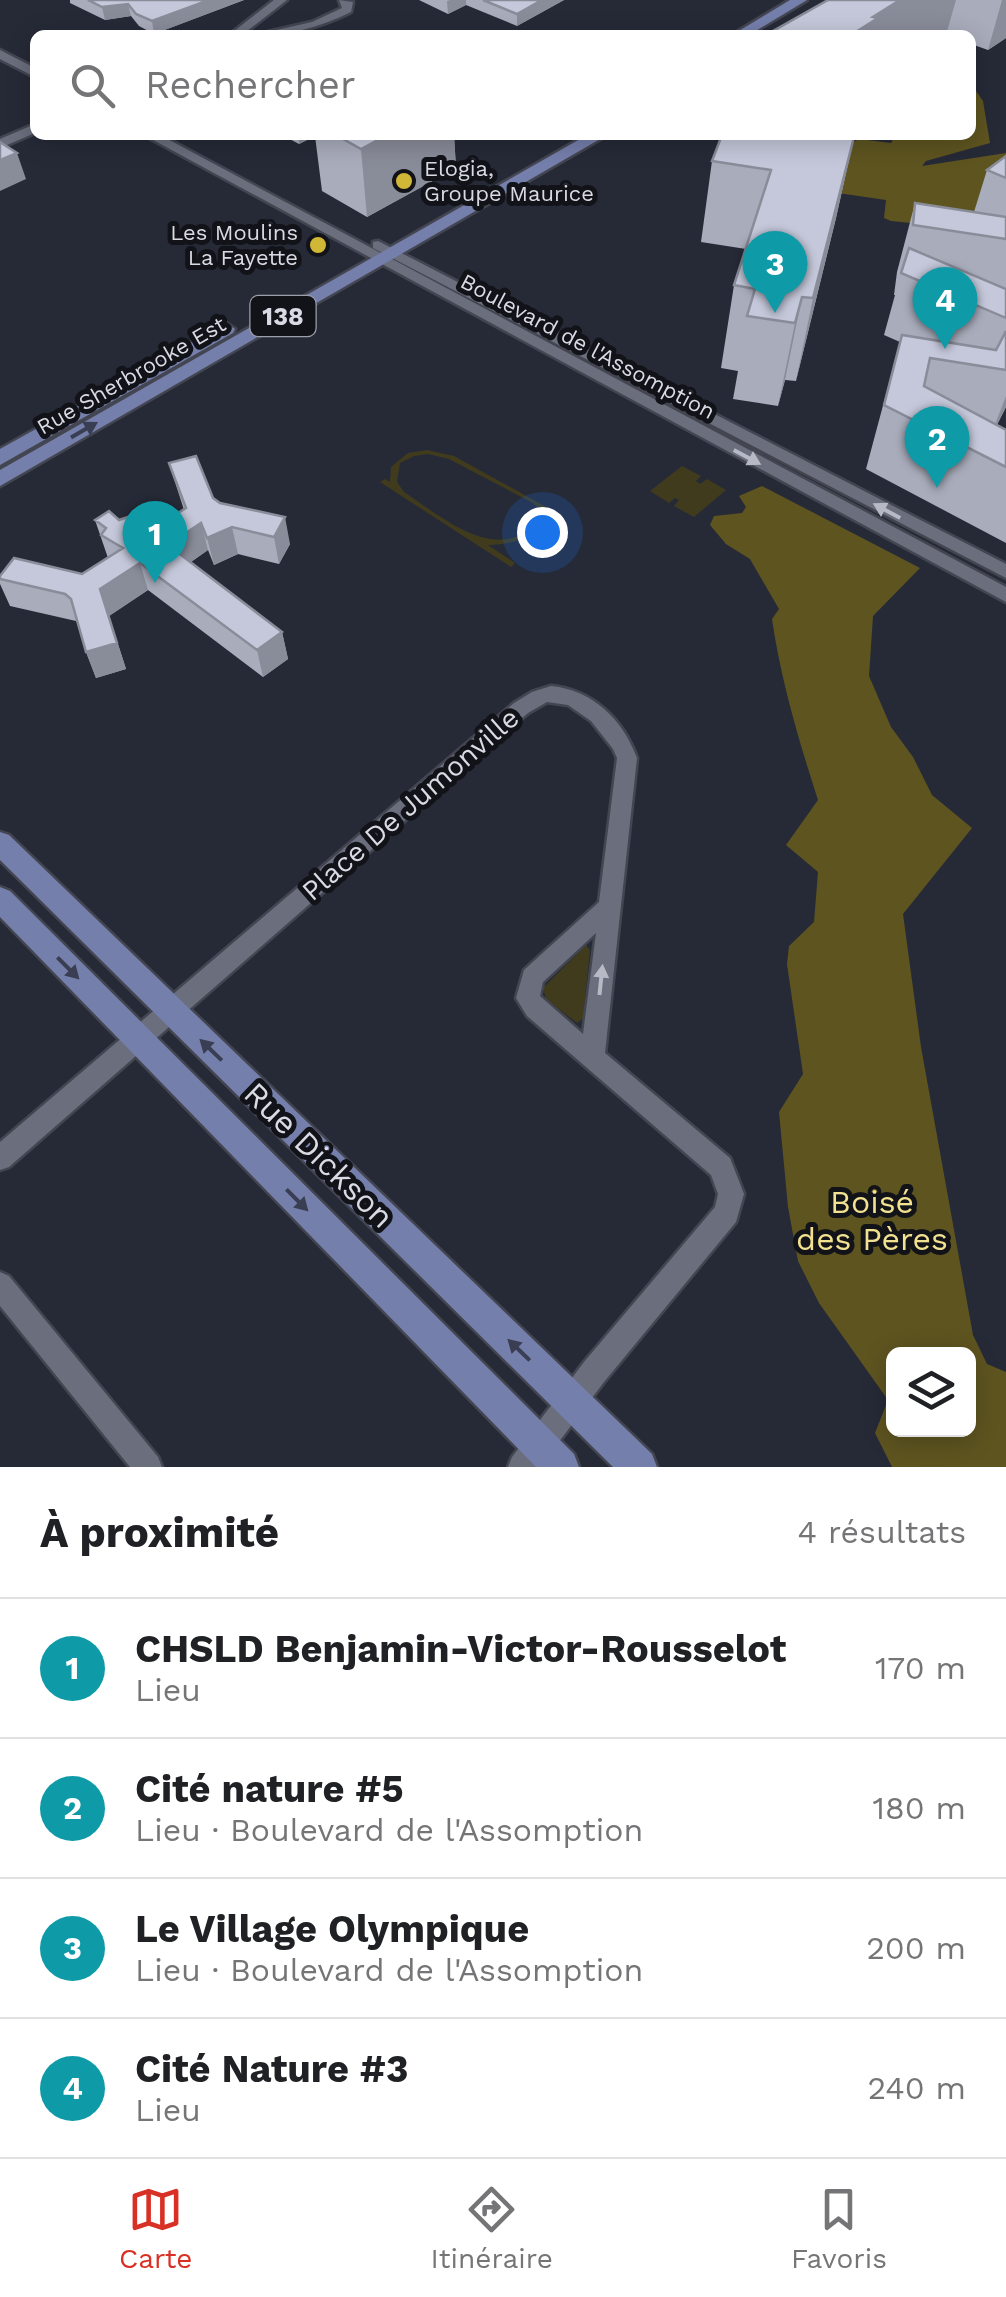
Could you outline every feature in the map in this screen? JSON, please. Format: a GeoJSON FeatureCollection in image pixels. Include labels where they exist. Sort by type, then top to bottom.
{"type":"FeatureCollection","features":[{"type":"Feature","properties":{"kind":"main road"},"geometry":{"type":"LineString","coordinates":[[748,30],[800,0]]}},
{"type":"Feature","properties":{"kind":"main road"},"geometry":{"type":"LineString","coordinates":[[779,30],[815,8]]}},
{"type":"Feature","properties":{"kind":"main road","name":"Rue Sherbrooke Est"},"geometry":{"type":"LineString","coordinates":[[0,479],[556,140]]}},
{"type":"Feature","properties":{"kind":"main road","name":"Rue Sherbrooke Est"},"geometry":{"type":"LineString","coordinates":[[0,458],[590,140]]}},
{"type":"Feature","properties":{"kind":"main road","name":"Rue Dickson"},"geometry":{"type":"LineString","coordinates":[[0,843],[639,1467]]}},
{"type":"Feature","properties":{"kind":"main road","name":"Rue Dickson"},"geometry":{"type":"LineString","coordinates":[[0,899],[540,1460]]}},
{"type":"Feature","properties":{"kind":"street"},"geometry":{"type":"LineString","coordinates":[[242,30],[281,0]]}},
{"type":"Feature","properties":{"kind":"street"},"geometry":{"type":"LineString","coordinates":[[291,30],[315,26],[347,10],[345,0]]}},
{"type":"Feature","properties":{"kind":"street"},"geometry":{"type":"LineString","coordinates":[[0,41],[30,57]]}},
{"type":"Feature","properties":{"kind":"street"},"geometry":{"type":"LineString","coordinates":[[0,54],[30,70]]}},
{"type":"Feature","properties":{"kind":"street"},"geometry":{"type":"LineString","coordinates":[[0,144],[30,130]]}},
{"type":"Feature","properties":{"kind":"street","name":"Boulevard de l'Assomption"},"geometry":{"type":"LineString","coordinates":[[160,140],[378,252],[1006,594]]}},
{"type":"Feature","properties":{"kind":"street","name":"Boulevard de l'Assomption"},"geometry":{"type":"LineString","coordinates":[[184,140],[318,220]]}},
{"type":"Feature","properties":{"kind":"street","name":"Boulevard de l'Assomption"},"geometry":{"type":"LineString","coordinates":[[378,252],[1006,572]]}},
{"type":"Feature","properties":{"kind":"street","name":"Place De Jumonville"},"geometry":{"type":"LineString","coordinates":[[171,1010],[522,708],[547,695],[570,698],[592,712],[623,741],[627,758],[593,1054]]}},
{"type":"Feature","properties":{"kind":"street"},"geometry":{"type":"LineString","coordinates":[[540,1460],[572,1402],[727,1213],[731,1194],[720,1167],[528,998],[528,988],[540,968],[609,906]]}},
{"type":"Feature","properties":{"kind":"street"},"geometry":{"type":"LineString","coordinates":[[0,1158],[171,1010]]}},
{"type":"Feature","properties":{"kind":"street"},"geometry":{"type":"LineString","coordinates":[[0,1285],[148,1467]]}},
{"type":"Feature","properties":{"kind":"shaded area"},"geometry":{"type":"Polygon","coordinates":[[[427,450],[454,456],[548,508],[547,522],[520,540],[488,545],[515,563],[511,567],[380,482],[390,482],[391,467],[408,453],[427,450]],[[428,454],[414,456],[400,463],[397,482],[404,492],[455,525],[491,539],[509,539],[526,532],[543,517],[543,511],[531,502],[449,459],[428,454]]]}},
{"type":"Feature","properties":{"kind":"shaded area"},"geometry":{"type":"Polygon","coordinates":[[[682,466],[701,476],[696,481],[700,484],[707,479],[726,490],[694,517],[674,506],[679,500],[675,498],[669,503],[650,491],[682,466]]]}},
{"type":"Feature","properties":{"kind":"shaded area"},"geometry":{"type":"Polygon","coordinates":[[[586,945],[590,950],[583,1019],[577,1023],[546,999],[543,988],[586,945]]]}},
{"type":"Feature","properties":{"kind":"green space"},"geometry":{"type":"Polygon","coordinates":[[[976,91],[983,101],[990,143],[926,161],[922,166],[1006,153],[1006,213],[960,228],[891,221],[884,218],[886,200],[824,191],[832,154],[857,140],[976,140],[976,91]]]}},
{"type":"Feature","properties":{"kind":"green space","name":"Boisé des Pères"},"geometry":{"type":"Polygon","coordinates":[[[762,486],[920,568],[873,616],[869,676],[891,727],[913,757],[932,795],[972,828],[903,914],[921,1047],[973,1335],[987,1364],[1006,1372],[1006,1467],[892,1467],[875,1433],[886,1405],[886,1437],[976,1437],[976,1347],[886,1347],[886,1397],[819,1303],[798,1261],[788,1207],[779,1112],[803,1074],[787,964],[789,946],[814,922],[818,872],[786,845],[818,800],[780,665],[772,619],[779,609],[750,559],[726,544],[710,525],[714,516],[742,513],[746,507],[739,496],[762,486]]]}},
{"type":"Feature","properties":{"kind":"building"},"geometry":{"type":"Polygon","coordinates":[[[88,0],[209,0],[152,21],[136,14],[128,4],[102,7],[88,0]]]}},
{"type":"Feature","properties":{"kind":"building"},"geometry":{"type":"Polygon","coordinates":[[[483,0],[542,0],[517,14],[483,0]]]}},
{"type":"Feature","properties":{"kind":"building"},"geometry":{"type":"Polygon","coordinates":[[[828,0],[900,0],[859,30],[775,30],[828,0]]]}},
{"type":"Feature","properties":{"kind":"building"},"geometry":{"type":"Polygon","coordinates":[[[345,140],[378,140],[361,149],[345,140]]]}},
{"type":"Feature","properties":{"kind":"building"},"geometry":{"type":"Polygon","coordinates":[[[720,140],[853,140],[813,298],[802,297],[795,323],[747,316],[755,289],[734,285],[771,170],[712,161],[720,140]]]}},
{"type":"Feature","properties":{"kind":"building"},"geometry":{"type":"Polygon","coordinates":[[[0,142],[17,153],[0,160],[0,142]]]}},
{"type":"Feature","properties":{"kind":"building"},"geometry":{"type":"Polygon","coordinates":[[[1006,156],[1006,178],[987,170],[1006,156]]]}},
{"type":"Feature","properties":{"kind":"building"},"geometry":{"type":"Polygon","coordinates":[[[915,203],[1006,217],[1006,239],[913,225],[915,203]]]}},
{"type":"Feature","properties":{"kind":"building"},"geometry":{"type":"Polygon","coordinates":[[[909,248],[1006,289],[1006,318],[901,273],[909,248]]]}},
{"type":"Feature","properties":{"kind":"building"},"geometry":{"type":"Polygon","coordinates":[[[1006,331],[1006,370],[930,358],[924,386],[1006,430],[1006,467],[884,405],[902,335],[996,350],[1006,331]]]}},
{"type":"Feature","properties":{"kind":"building"},"geometry":{"type":"Polygon","coordinates":[[[196,456],[213,498],[220,503],[285,517],[274,537],[232,527],[207,538],[201,523],[168,545],[282,632],[257,650],[140,563],[100,589],[117,643],[86,652],[71,599],[65,594],[0,579],[14,558],[82,574],[123,548],[101,535],[106,528],[95,520],[109,511],[119,520],[131,516],[148,532],[186,508],[169,463],[196,456]]]}},
{"type":"Feature","properties":{"kind":"place","name":"Elogia, Groupe Maurice"},"geometry":{"type":"Point","coordinates":[404,181]}},
{"type":"Feature","properties":{"kind":"place","name":"Les Moulins La Fayette"},"geometry":{"type":"Point","coordinates":[318,245]}},
{"type":"Feature","properties":{"kind":"place","name":"Le Village Olympique"},"geometry":{"type":"Point","coordinates":[775,313]}},
{"type":"Feature","properties":{"kind":"place","name":"Cité Nature #3"},"geometry":{"type":"Point","coordinates":[945,349]}},
{"type":"Feature","properties":{"kind":"place","name":"Cité nature #5"},"geometry":{"type":"Point","coordinates":[937,488]}},
{"type":"Feature","properties":{"kind":"place","name":"CHSLD Benjamin-Victor-Rousselot"},"geometry":{"type":"Point","coordinates":[155,583]}}]}
